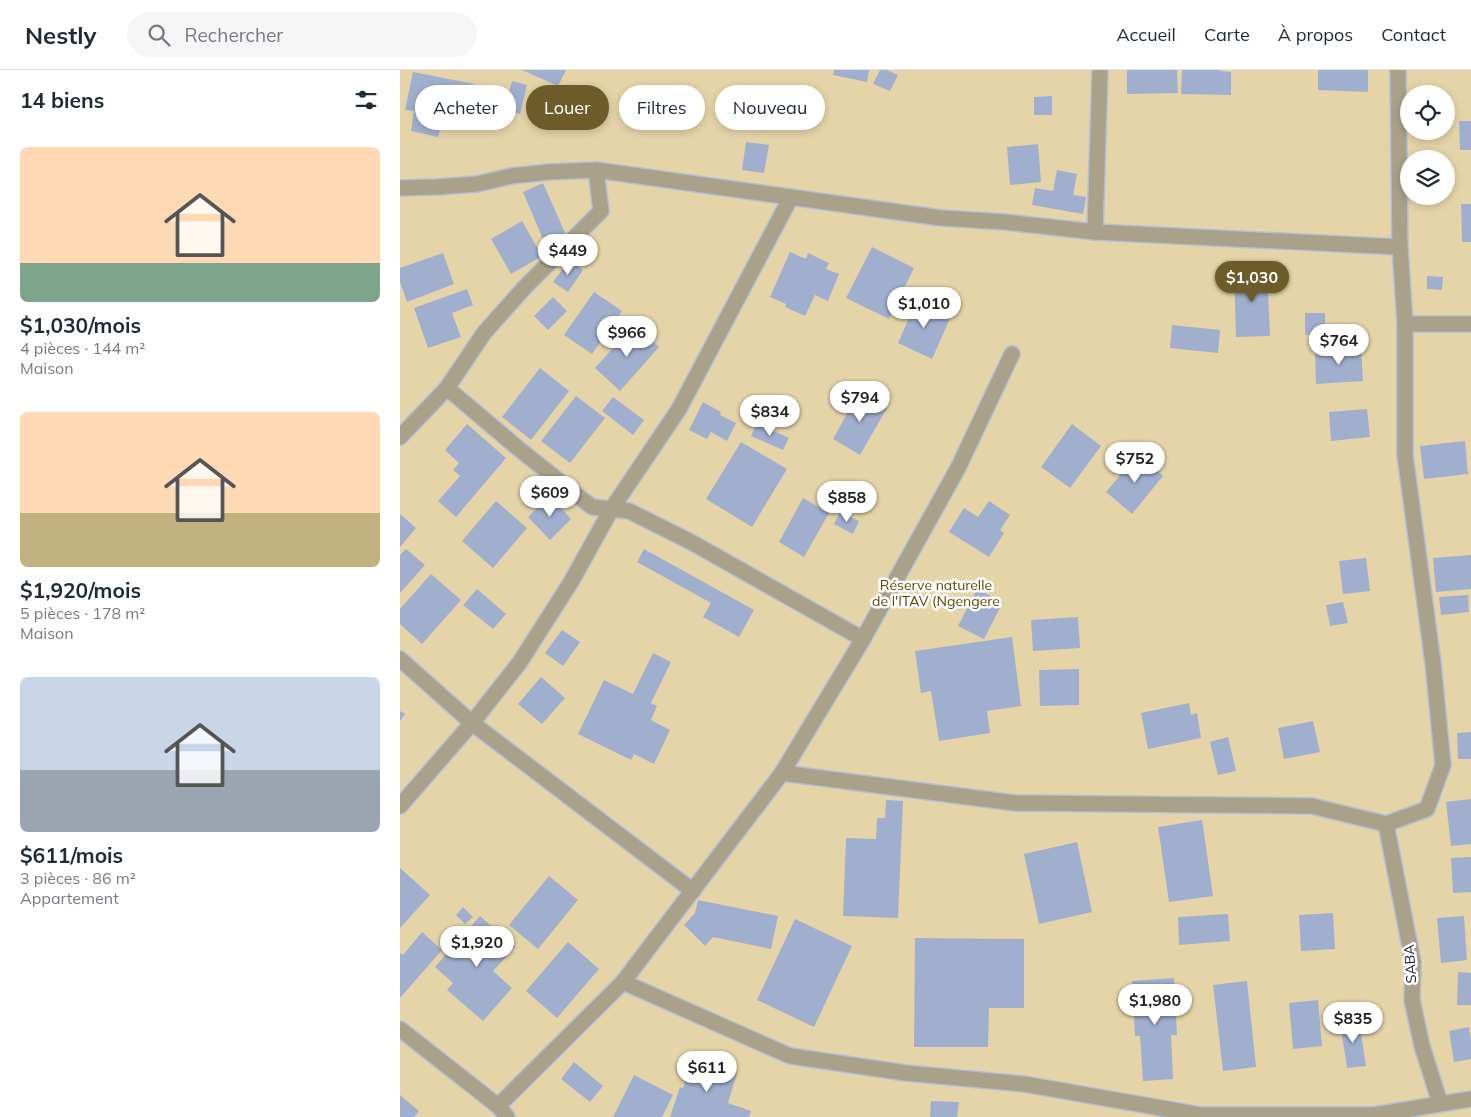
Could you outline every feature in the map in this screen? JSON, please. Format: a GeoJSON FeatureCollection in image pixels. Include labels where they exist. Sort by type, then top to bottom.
{"type":"FeatureCollection","features":[{"type":"Feature","properties":{"kind":"street"},"geometry":{"type":"LineString","coordinates":[[1095,232],[1100,70]]}},
{"type":"Feature","properties":{"kind":"street"},"geometry":{"type":"LineString","coordinates":[[782,773],[1015,803],[1312,806],[1386,824],[1427,809],[1443,765],[1433,663],[1405,455],[1405,324],[1400,247],[1398,70]]}},
{"type":"Feature","properties":{"kind":"street"},"geometry":{"type":"LineString","coordinates":[[400,188],[437,188],[476,184],[511,176],[596,170],[941,218],[1005,222],[1095,232],[1400,247]]}},
{"type":"Feature","properties":{"kind":"street"},"geometry":{"type":"LineString","coordinates":[[400,437],[447,388],[484,333],[525,287],[601,212],[596,170]]}},
{"type":"Feature","properties":{"kind":"street"},"geometry":{"type":"LineString","coordinates":[[400,806],[472,723],[520,662],[571,582],[611,510],[679,409],[792,197]]}},
{"type":"Feature","properties":{"kind":"street"},"geometry":{"type":"LineString","coordinates":[[1405,324],[1471,324]]}},
{"type":"Feature","properties":{"kind":"street"},"geometry":{"type":"LineString","coordinates":[[400,1029],[502,1112],[623,982],[782,773],[863,640],[958,468],[1012,354]]}},
{"type":"Feature","properties":{"kind":"street"},"geometry":{"type":"LineString","coordinates":[[447,388],[592,507],[629,512],[691,542],[863,640]]}},
{"type":"Feature","properties":{"kind":"street"},"geometry":{"type":"LineString","coordinates":[[400,659],[472,723],[693,891]]}},
{"type":"Feature","properties":{"kind":"street","name":"SABA"},"geometry":{"type":"LineString","coordinates":[[1386,824],[1413,962],[1412,1000],[1422,1046],[1440,1103]]}},
{"type":"Feature","properties":{"kind":"street"},"geometry":{"type":"LineString","coordinates":[[623,982],[790,1056],[906,1073],[1024,1084],[1201,1115],[1374,1116],[1471,1099]]}},
{"type":"Feature","properties":{"kind":"green space","name":"Réserve naturelle de l'ITAV (Ngengere"},"geometry":{"type":"Polygon","coordinates":[[[400,70],[1471,70],[1471,1117],[400,1117],[400,70]]]}},
{"type":"Feature","properties":{"kind":"building"},"geometry":{"type":"Polygon","coordinates":[[[522,70],[566,70],[558,85],[522,70]]]}},
{"type":"Feature","properties":{"kind":"building"},"geometry":{"type":"Polygon","coordinates":[[[834,70],[869,70],[867,82],[833,75],[834,70]]]}},
{"type":"Feature","properties":{"kind":"building"},"geometry":{"type":"Polygon","coordinates":[[[880,70],[887,70],[898,75],[890,91],[873,84],[880,70]]]}},
{"type":"Feature","properties":{"kind":"building"},"geometry":{"type":"Polygon","coordinates":[[[1127,70],[1177,70],[1178,93],[1127,94],[1127,70]]]}},
{"type":"Feature","properties":{"kind":"building"},"geometry":{"type":"Polygon","coordinates":[[[1182,70],[1220,70],[1231,72],[1231,95],[1181,94],[1182,70]]]}},
{"type":"Feature","properties":{"kind":"building"},"geometry":{"type":"Polygon","coordinates":[[[1318,70],[1368,70],[1368,92],[1318,90],[1318,70]]]}},
{"type":"Feature","properties":{"kind":"building"},"geometry":{"type":"Polygon","coordinates":[[[413,72],[474,84],[415,85],[415,130],[440,130],[438,137],[411,131],[414,111],[405,110],[413,72]]]}},
{"type":"Feature","properties":{"kind":"building"},"geometry":{"type":"Polygon","coordinates":[[[512,81],[527,85],[520,114],[516,113],[516,85],[511,85],[512,81]]]}},
{"type":"Feature","properties":{"kind":"building"},"geometry":{"type":"Polygon","coordinates":[[[1052,96],[1052,115],[1034,115],[1034,97],[1052,96]]]}},
{"type":"Feature","properties":{"kind":"building"},"geometry":{"type":"Polygon","coordinates":[[[1459,121],[1471,121],[1471,150],[1460,150],[1459,121]]]}},
{"type":"Feature","properties":{"kind":"building"},"geometry":{"type":"Polygon","coordinates":[[[746,142],[769,145],[764,173],[742,170],[746,142]]]}},
{"type":"Feature","properties":{"kind":"building"},"geometry":{"type":"Polygon","coordinates":[[[1038,144],[1041,182],[1010,185],[1007,147],[1038,144]]]}},
{"type":"Feature","properties":{"kind":"building"},"geometry":{"type":"Polygon","coordinates":[[[1057,170],[1077,174],[1073,195],[1086,197],[1083,214],[1032,205],[1035,188],[1053,191],[1057,170]]]}},
{"type":"Feature","properties":{"kind":"building"},"geometry":{"type":"Polygon","coordinates":[[[543,183],[566,235],[545,244],[523,192],[543,183]]]}},
{"type":"Feature","properties":{"kind":"building"},"geometry":{"type":"Polygon","coordinates":[[[1461,204],[1471,204],[1471,242],[1462,242],[1461,204]]]}},
{"type":"Feature","properties":{"kind":"building"},"geometry":{"type":"Polygon","coordinates":[[[522,221],[542,256],[511,274],[491,239],[522,221]]]}},
{"type":"Feature","properties":{"kind":"building"},"geometry":{"type":"Polygon","coordinates":[[[872,247],[914,268],[889,319],[846,298],[872,247]]]}},
{"type":"Feature","properties":{"kind":"building"},"geometry":{"type":"Polygon","coordinates":[[[790,252],[806,259],[808,253],[829,263],[826,269],[839,274],[828,301],[815,295],[805,316],[785,307],[786,304],[770,297],[790,252]]]}},
{"type":"Feature","properties":{"kind":"building"},"geometry":{"type":"Polygon","coordinates":[[[443,253],[454,284],[407,302],[400,282],[400,268],[443,253]]]}},
{"type":"Feature","properties":{"kind":"building"},"geometry":{"type":"Polygon","coordinates":[[[569,260],[583,270],[568,292],[553,282],[569,260]]]}},
{"type":"Feature","properties":{"kind":"building"},"geometry":{"type":"Polygon","coordinates":[[[1267,269],[1270,336],[1236,337],[1234,271],[1267,269]]]}},
{"type":"Feature","properties":{"kind":"building"},"geometry":{"type":"Polygon","coordinates":[[[1427,276],[1443,277],[1442,290],[1427,289],[1427,276]]]}},
{"type":"Feature","properties":{"kind":"building"},"geometry":{"type":"Polygon","coordinates":[[[467,289],[473,305],[452,313],[461,337],[428,348],[414,308],[467,289]]]}},
{"type":"Feature","properties":{"kind":"building"},"geometry":{"type":"Polygon","coordinates":[[[594,292],[622,311],[592,354],[564,335],[594,292]]]}},
{"type":"Feature","properties":{"kind":"building"},"geometry":{"type":"Polygon","coordinates":[[[553,297],[567,311],[548,330],[534,316],[553,297]]]}},
{"type":"Feature","properties":{"kind":"building"},"geometry":{"type":"Polygon","coordinates":[[[917,300],[951,316],[932,359],[898,343],[917,300]]]}},
{"type":"Feature","properties":{"kind":"building"},"geometry":{"type":"Polygon","coordinates":[[[1305,313],[1325,313],[1325,334],[1305,335],[1305,313]]]}},
{"type":"Feature","properties":{"kind":"building"},"geometry":{"type":"Polygon","coordinates":[[[634,325],[659,347],[620,391],[595,368],[634,325]]]}},
{"type":"Feature","properties":{"kind":"building"},"geometry":{"type":"Polygon","coordinates":[[[1172,325],[1220,330],[1218,353],[1170,348],[1172,325]]]}},
{"type":"Feature","properties":{"kind":"building"},"geometry":{"type":"Polygon","coordinates":[[[1361,348],[1363,381],[1316,384],[1315,350],[1361,348]]]}},
{"type":"Feature","properties":{"kind":"building"},"geometry":{"type":"Polygon","coordinates":[[[540,368],[569,391],[531,440],[502,417],[540,368]]]}},
{"type":"Feature","properties":{"kind":"building"},"geometry":{"type":"Polygon","coordinates":[[[859,392],[887,408],[860,455],[833,439],[859,392]]]}},
{"type":"Feature","properties":{"kind":"building"},"geometry":{"type":"Polygon","coordinates":[[[576,396],[605,418],[570,463],[541,441],[576,396]]]}},
{"type":"Feature","properties":{"kind":"building"},"geometry":{"type":"Polygon","coordinates":[[[613,397],[644,420],[633,435],[602,411],[613,397]]]}},
{"type":"Feature","properties":{"kind":"building"},"geometry":{"type":"Polygon","coordinates":[[[703,402],[721,412],[720,415],[736,423],[727,441],[711,432],[707,439],[689,430],[703,402]]]}},
{"type":"Feature","properties":{"kind":"building"},"geometry":{"type":"Polygon","coordinates":[[[1367,409],[1370,437],[1331,441],[1329,412],[1367,409]]]}},
{"type":"Feature","properties":{"kind":"building"},"geometry":{"type":"Polygon","coordinates":[[[757,423],[789,438],[783,450],[751,436],[757,423]]]}},
{"type":"Feature","properties":{"kind":"building"},"geometry":{"type":"Polygon","coordinates":[[[467,424],[506,458],[456,517],[438,501],[460,476],[453,470],[459,463],[445,450],[467,424]]]}},
{"type":"Feature","properties":{"kind":"building"},"geometry":{"type":"Polygon","coordinates":[[[1072,424],[1101,446],[1070,488],[1041,467],[1072,424]]]}},
{"type":"Feature","properties":{"kind":"building"},"geometry":{"type":"Polygon","coordinates":[[[1465,441],[1468,474],[1424,479],[1420,446],[1465,441]]]}},
{"type":"Feature","properties":{"kind":"building"},"geometry":{"type":"Polygon","coordinates":[[[741,442],[787,469],[752,527],[706,499],[741,442]]]}},
{"type":"Feature","properties":{"kind":"building"},"geometry":{"type":"Polygon","coordinates":[[[1138,454],[1163,476],[1132,514],[1106,492],[1138,454]]]}},
{"type":"Feature","properties":{"kind":"building"},"geometry":{"type":"Polygon","coordinates":[[[550,496],[571,519],[550,540],[528,517],[550,496]]]}},
{"type":"Feature","properties":{"kind":"building"},"geometry":{"type":"Polygon","coordinates":[[[803,498],[829,513],[804,557],[779,542],[803,498]]]}},
{"type":"Feature","properties":{"kind":"building"},"geometry":{"type":"Polygon","coordinates":[[[496,501],[527,528],[493,568],[462,541],[496,501]]]}},
{"type":"Feature","properties":{"kind":"building"},"geometry":{"type":"Polygon","coordinates":[[[989,501],[1010,515],[1000,530],[1004,533],[989,557],[949,532],[964,508],[978,517],[989,501]]]}},
{"type":"Feature","properties":{"kind":"building"},"geometry":{"type":"Polygon","coordinates":[[[840,512],[859,521],[853,534],[834,524],[840,512]]]}},
{"type":"Feature","properties":{"kind":"building"},"geometry":{"type":"Polygon","coordinates":[[[400,514],[416,528],[400,547],[400,514]]]}},
{"type":"Feature","properties":{"kind":"building"},"geometry":{"type":"Polygon","coordinates":[[[406,549],[425,565],[400,593],[400,555],[406,549]]]}},
{"type":"Feature","properties":{"kind":"building"},"geometry":{"type":"Polygon","coordinates":[[[644,549],[754,610],[739,637],[703,617],[711,603],[637,562],[644,549]]]}},
{"type":"Feature","properties":{"kind":"building"},"geometry":{"type":"Polygon","coordinates":[[[1471,555],[1471,589],[1436,592],[1433,558],[1471,555]]]}},
{"type":"Feature","properties":{"kind":"building"},"geometry":{"type":"Polygon","coordinates":[[[1366,558],[1370,591],[1343,594],[1339,561],[1366,558]]]}},
{"type":"Feature","properties":{"kind":"building"},"geometry":{"type":"Polygon","coordinates":[[[431,574],[461,600],[422,644],[400,624],[400,609],[431,574]]]}},
{"type":"Feature","properties":{"kind":"building"},"geometry":{"type":"Polygon","coordinates":[[[477,589],[506,614],[493,629],[463,605],[477,589]]]}},
{"type":"Feature","properties":{"kind":"building"},"geometry":{"type":"Polygon","coordinates":[[[977,589],[1003,602],[984,639],[958,626],[977,589]]]}},
{"type":"Feature","properties":{"kind":"building"},"geometry":{"type":"Polygon","coordinates":[[[1468,595],[1469,612],[1441,615],[1439,597],[1468,595]]]}},
{"type":"Feature","properties":{"kind":"building"},"geometry":{"type":"Polygon","coordinates":[[[1343,602],[1348,623],[1330,626],[1326,605],[1343,602]]]}},
{"type":"Feature","properties":{"kind":"building"},"geometry":{"type":"Polygon","coordinates":[[[1078,617],[1080,648],[1033,651],[1031,620],[1078,617]]]}},
{"type":"Feature","properties":{"kind":"building"},"geometry":{"type":"Polygon","coordinates":[[[562,630],[580,642],[563,666],[545,653],[562,630]]]}},
{"type":"Feature","properties":{"kind":"building"},"geometry":{"type":"Polygon","coordinates":[[[1012,637],[1021,706],[987,711],[990,733],[939,741],[931,691],[921,693],[915,651],[1012,637]]]}},
{"type":"Feature","properties":{"kind":"building"},"geometry":{"type":"Polygon","coordinates":[[[653,653],[671,662],[651,703],[657,706],[651,720],[670,730],[654,764],[634,754],[631,760],[578,734],[604,680],[633,694],[653,653]]]}},
{"type":"Feature","properties":{"kind":"building"},"geometry":{"type":"Polygon","coordinates":[[[1079,669],[1079,705],[1040,706],[1039,670],[1079,669]]]}},
{"type":"Feature","properties":{"kind":"building"},"geometry":{"type":"Polygon","coordinates":[[[541,677],[565,698],[542,724],[518,704],[541,677]]]}},
{"type":"Feature","properties":{"kind":"building"},"geometry":{"type":"Polygon","coordinates":[[[1189,703],[1191,715],[1197,713],[1201,738],[1148,749],[1141,713],[1189,703]]]}},
{"type":"Feature","properties":{"kind":"building"},"geometry":{"type":"Polygon","coordinates":[[[400,711],[405,714],[400,721],[400,711]]]}},
{"type":"Feature","properties":{"kind":"building"},"geometry":{"type":"Polygon","coordinates":[[[1313,721],[1320,752],[1284,759],[1278,728],[1313,721]]]}},
{"type":"Feature","properties":{"kind":"building"},"geometry":{"type":"Polygon","coordinates":[[[1471,732],[1471,759],[1458,759],[1457,733],[1471,732]]]}},
{"type":"Feature","properties":{"kind":"building"},"geometry":{"type":"Polygon","coordinates":[[[1228,737],[1236,771],[1218,775],[1210,742],[1228,737]]]}},
{"type":"Feature","properties":{"kind":"building"},"geometry":{"type":"Polygon","coordinates":[[[1471,799],[1471,844],[1451,846],[1446,802],[1471,799]]]}},
{"type":"Feature","properties":{"kind":"building"},"geometry":{"type":"Polygon","coordinates":[[[886,800],[903,801],[898,918],[843,916],[846,838],[876,839],[877,818],[885,818],[886,800]]]}},
{"type":"Feature","properties":{"kind":"building"},"geometry":{"type":"Polygon","coordinates":[[[1202,820],[1213,896],[1169,902],[1158,827],[1202,820]]]}},
{"type":"Feature","properties":{"kind":"building"},"geometry":{"type":"Polygon","coordinates":[[[1077,842],[1092,912],[1039,924],[1024,854],[1077,842]]]}},
{"type":"Feature","properties":{"kind":"building"},"geometry":{"type":"Polygon","coordinates":[[[1471,857],[1471,892],[1453,893],[1451,858],[1471,857]]]}},
{"type":"Feature","properties":{"kind":"building"},"geometry":{"type":"Polygon","coordinates":[[[400,868],[430,895],[400,928],[400,868]]]}},
{"type":"Feature","properties":{"kind":"building"},"geometry":{"type":"Polygon","coordinates":[[[549,876],[578,900],[538,949],[509,925],[549,876]]]}},
{"type":"Feature","properties":{"kind":"building"},"geometry":{"type":"Polygon","coordinates":[[[698,900],[778,916],[771,949],[713,937],[705,946],[684,925],[695,913],[698,900]]]}},
{"type":"Feature","properties":{"kind":"building"},"geometry":{"type":"Polygon","coordinates":[[[463,907],[473,917],[465,924],[456,915],[463,907]]]}},
{"type":"Feature","properties":{"kind":"building"},"geometry":{"type":"Polygon","coordinates":[[[1333,913],[1335,949],[1301,951],[1299,915],[1333,913]]]}},
{"type":"Feature","properties":{"kind":"building"},"geometry":{"type":"Polygon","coordinates":[[[1228,914],[1230,941],[1179,945],[1178,917],[1228,914]]]}},
{"type":"Feature","properties":{"kind":"building"},"geometry":{"type":"Polygon","coordinates":[[[480,916],[515,947],[493,971],[512,988],[483,1021],[447,990],[453,983],[435,967],[480,916]]]}},
{"type":"Feature","properties":{"kind":"building"},"geometry":{"type":"Polygon","coordinates":[[[1464,916],[1467,960],[1441,963],[1437,918],[1464,916]]]}},
{"type":"Feature","properties":{"kind":"building"},"geometry":{"type":"Polygon","coordinates":[[[795,919],[852,946],[814,1027],[757,1000],[795,919]]]}},
{"type":"Feature","properties":{"kind":"building"},"geometry":{"type":"Polygon","coordinates":[[[422,932],[442,950],[400,998],[400,953],[403,955],[422,932]]]}},
{"type":"Feature","properties":{"kind":"building"},"geometry":{"type":"Polygon","coordinates":[[[915,938],[1024,939],[1024,1008],[989,1008],[988,1047],[914,1047],[915,938]]]}},
{"type":"Feature","properties":{"kind":"building"},"geometry":{"type":"Polygon","coordinates":[[[568,942],[599,969],[557,1018],[526,991],[568,942]]]}},
{"type":"Feature","properties":{"kind":"building"},"geometry":{"type":"Polygon","coordinates":[[[1458,972],[1471,973],[1471,1005],[1457,1005],[1458,972]]]}},
{"type":"Feature","properties":{"kind":"building"},"geometry":{"type":"Polygon","coordinates":[[[1174,978],[1177,1035],[1171,1035],[1173,1079],[1143,1081],[1140,1036],[1135,1036],[1132,981],[1174,978]]]}},
{"type":"Feature","properties":{"kind":"building"},"geometry":{"type":"Polygon","coordinates":[[[1247,981],[1256,1067],[1223,1071],[1213,985],[1247,981]]]}},
{"type":"Feature","properties":{"kind":"building"},"geometry":{"type":"Polygon","coordinates":[[[1318,1000],[1322,1046],[1293,1049],[1289,1003],[1318,1000]]]}},
{"type":"Feature","properties":{"kind":"building"},"geometry":{"type":"Polygon","coordinates":[[[1359,1021],[1366,1066],[1347,1068],[1340,1023],[1359,1021]]]}},
{"type":"Feature","properties":{"kind":"building"},"geometry":{"type":"Polygon","coordinates":[[[1469,1027],[1471,1059],[1454,1062],[1449,1031],[1469,1027]]]}},
{"type":"Feature","properties":{"kind":"building"},"geometry":{"type":"Polygon","coordinates":[[[693,1058],[737,1073],[728,1103],[751,1111],[749,1117],[670,1117],[680,1087],[683,1088],[693,1058]]]}},
{"type":"Feature","properties":{"kind":"building"},"geometry":{"type":"Polygon","coordinates":[[[574,1062],[603,1086],[590,1102],[561,1079],[574,1062]]]}},
{"type":"Feature","properties":{"kind":"building"},"geometry":{"type":"Polygon","coordinates":[[[634,1075],[673,1095],[662,1117],[613,1117],[634,1075]]]}},
{"type":"Feature","properties":{"kind":"building"},"geometry":{"type":"Polygon","coordinates":[[[400,1095],[419,1111],[414,1117],[400,1117],[400,1095]]]}},
{"type":"Feature","properties":{"kind":"building"},"geometry":{"type":"Polygon","coordinates":[[[931,1101],[959,1102],[957,1117],[930,1117],[931,1101]]]}}]}
